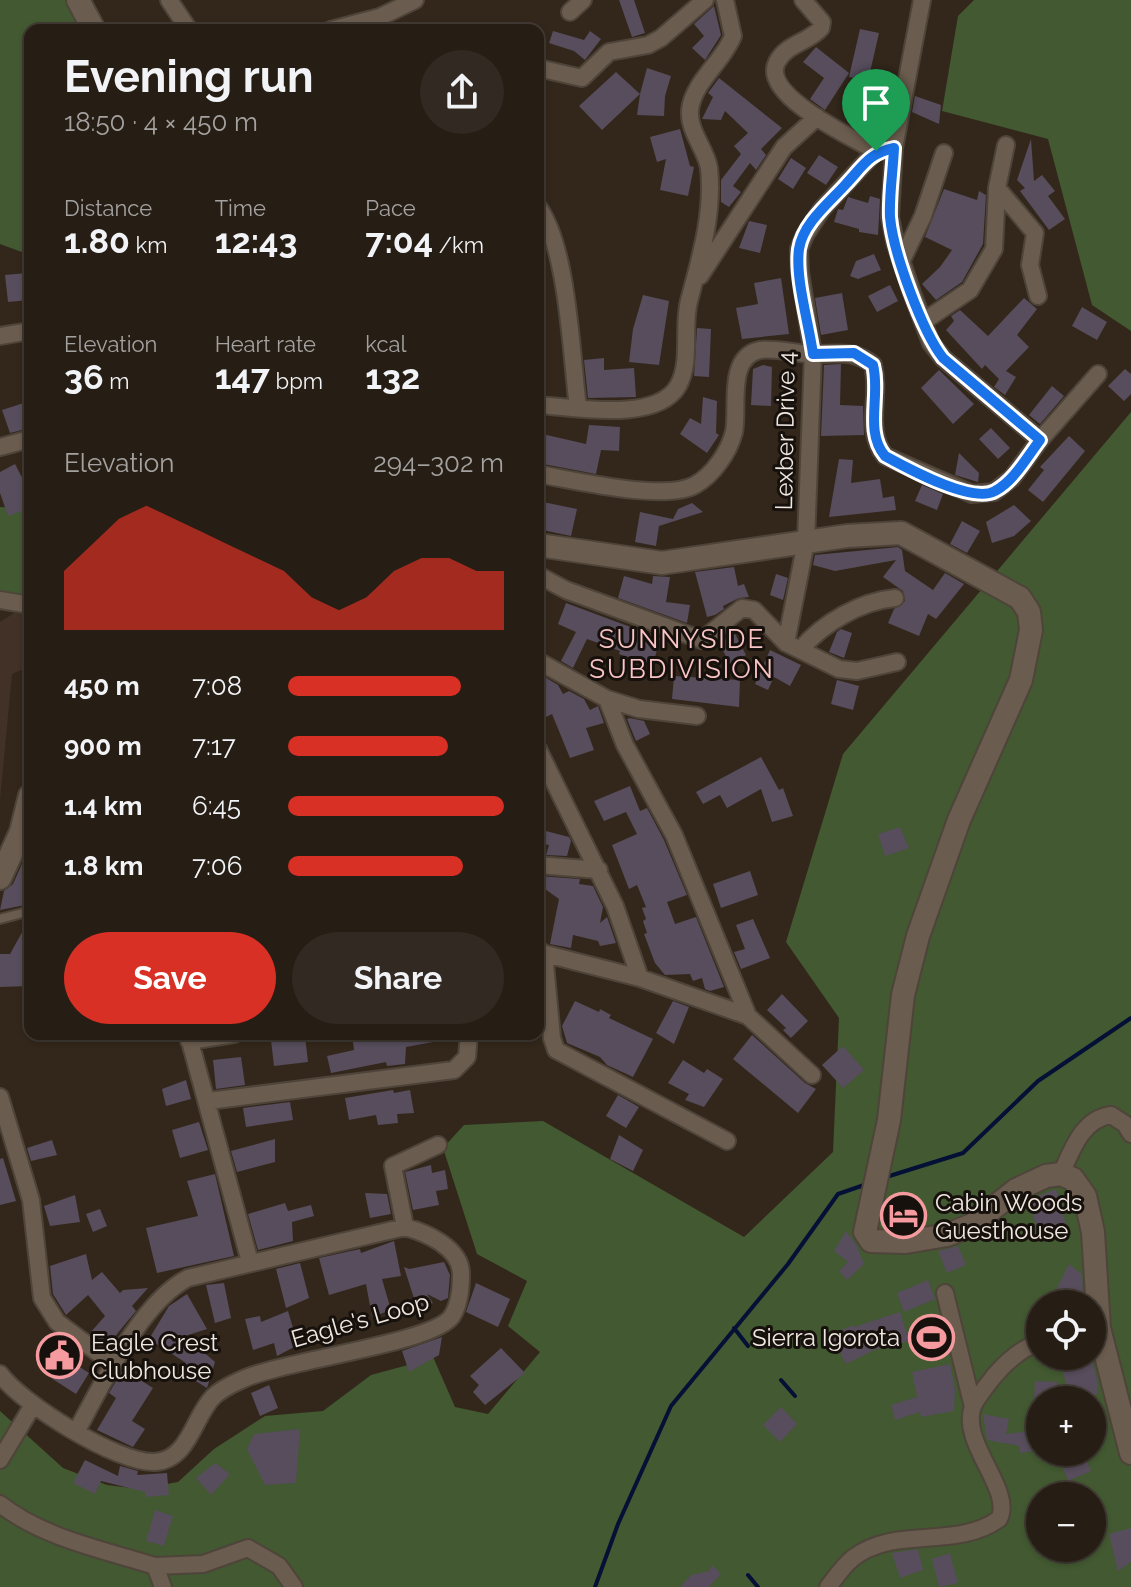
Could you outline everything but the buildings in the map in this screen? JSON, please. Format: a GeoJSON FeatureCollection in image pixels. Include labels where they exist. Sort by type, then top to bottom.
{"type":"FeatureCollection","features":[{"type":"Feature","properties":{"kind":"main road"},"geometry":{"type":"LineString","coordinates":[[78,0],[91,24]]}},
{"type":"Feature","properties":{"kind":"main road"},"geometry":{"type":"LineString","coordinates":[[544,546],[662,563],[806,542],[901,533],[1020,598],[1029,612],[1031,630],[1021,680],[959,820],[918,936],[903,995],[889,1120],[864,1227],[871,1241],[906,1242],[947,1235],[972,1225],[1016,1190],[1046,1176],[1061,1174],[1073,1179],[1085,1196],[1093,1232],[1095,1290]]}},
{"type":"Feature","properties":{"kind":"main road"},"geometry":{"type":"LineString","coordinates":[[0,878],[24,820]]}},
{"type":"Feature","properties":{"kind":"main road"},"geometry":{"type":"LineString","coordinates":[[1106,1364],[1131,1453]]}},
{"type":"Feature","properties":{"kind":"street"},"geometry":{"type":"LineString","coordinates":[[169,0],[185,24]]}},
{"type":"Feature","properties":{"kind":"street"},"geometry":{"type":"LineString","coordinates":[[354,24],[380,17],[415,0]]}},
{"type":"Feature","properties":{"kind":"street"},"geometry":{"type":"LineString","coordinates":[[570,12],[583,0]]}},
{"type":"Feature","properties":{"kind":"street"},"geometry":{"type":"LineString","coordinates":[[544,69],[582,78],[609,52],[648,45],[661,38],[705,0]]}},
{"type":"Feature","properties":{"kind":"street"},"geometry":{"type":"LineString","coordinates":[[544,405],[637,410],[669,395],[678,385],[685,359],[687,309],[705,239],[709,171],[690,109],[733,36],[725,0]]}},
{"type":"Feature","properties":{"kind":"street"},"geometry":{"type":"LineString","coordinates":[[803,0],[822,22],[821,28],[791,47],[779,59],[774,71],[776,82],[788,96],[817,117],[876,151],[894,148]]}},
{"type":"Feature","properties":{"kind":"street"},"geometry":{"type":"LineString","coordinates":[[922,0],[894,148],[890,217],[931,343],[943,358],[1040,440]]}},
{"type":"Feature","properties":{"kind":"street"},"geometry":{"type":"LineString","coordinates":[[693,285],[784,147],[817,117]]}},
{"type":"Feature","properties":{"kind":"street"},"geometry":{"type":"LineString","coordinates":[[924,321],[970,290],[994,249],[997,188],[1006,145]]}},
{"type":"Feature","properties":{"kind":"street","name":"Lexber Drive 4"},"geometry":{"type":"LineString","coordinates":[[793,646],[806,542],[813,354],[799,249],[822,209],[876,151]]}},
{"type":"Feature","properties":{"kind":"street"},"geometry":{"type":"LineString","coordinates":[[902,260],[923,216],[944,153]]}},
{"type":"Feature","properties":{"kind":"street"},"geometry":{"type":"LineString","coordinates":[[997,188],[1035,233],[1030,265],[1038,296]]}},
{"type":"Feature","properties":{"kind":"street"},"geometry":{"type":"LineString","coordinates":[[544,215],[558,249],[578,407]]}},
{"type":"Feature","properties":{"kind":"street"},"geometry":{"type":"LineString","coordinates":[[0,336],[24,332]]}},
{"type":"Feature","properties":{"kind":"street"},"geometry":{"type":"LineString","coordinates":[[544,475],[618,487],[671,492],[684,490],[710,474],[727,449],[734,431],[737,378],[742,363],[751,354],[761,350],[854,353],[873,365],[877,382],[874,434],[876,445],[885,456],[911,470],[972,494],[994,492],[1012,478],[1040,440],[1098,374]]}},
{"type":"Feature","properties":{"kind":"street"},"geometry":{"type":"LineString","coordinates":[[0,447],[24,443]]}},
{"type":"Feature","properties":{"kind":"street"},"geometry":{"type":"LineString","coordinates":[[544,578],[566,590],[702,640],[742,608],[748,608],[793,646],[839,669],[857,671],[897,662]]}},
{"type":"Feature","properties":{"kind":"street"},"geometry":{"type":"LineString","coordinates":[[793,646],[864,604],[895,598]]}},
{"type":"Feature","properties":{"kind":"street"},"geometry":{"type":"LineString","coordinates":[[0,600],[24,604]]}},
{"type":"Feature","properties":{"kind":"street"},"geometry":{"type":"LineString","coordinates":[[544,664],[607,699],[639,709],[697,716]]}},
{"type":"Feature","properties":{"kind":"street"},"geometry":{"type":"LineString","coordinates":[[607,699],[625,745],[674,835],[748,1016]]}},
{"type":"Feature","properties":{"kind":"street"},"geometry":{"type":"LineString","coordinates":[[546,783],[599,870],[624,926],[640,978]]}},
{"type":"Feature","properties":{"kind":"street"},"geometry":{"type":"LineString","coordinates":[[544,865],[599,870]]}},
{"type":"Feature","properties":{"kind":"street"},"geometry":{"type":"LineString","coordinates":[[544,954],[640,978],[748,1016],[812,1075]]}},
{"type":"Feature","properties":{"kind":"street"},"geometry":{"type":"LineString","coordinates":[[544,976],[556,1050],[727,1141]]}},
{"type":"Feature","properties":{"kind":"street"},"geometry":{"type":"LineString","coordinates":[[190,1040],[250,1262]]}},
{"type":"Feature","properties":{"kind":"street"},"geometry":{"type":"LineString","coordinates":[[208,1101],[454,1070],[467,1057],[468,1040]]}},
{"type":"Feature","properties":{"kind":"street"},"geometry":{"type":"LineString","coordinates":[[0,1097],[31,1200],[42,1298],[57,1322],[113,1364]]}},
{"type":"Feature","properties":{"kind":"street"},"geometry":{"type":"LineString","coordinates":[[1061,1174],[1086,1127],[1099,1117],[1111,1115],[1125,1124],[1131,1134]]}},
{"type":"Feature","properties":{"kind":"street"},"geometry":{"type":"LineString","coordinates":[[0,1374],[33,1405],[76,1432],[113,1364],[173,1286],[188,1278],[250,1262],[405,1227],[393,1166],[438,1145]]}},
{"type":"Feature","properties":{"kind":"street","name":"Eagle's Loop"},"geometry":{"type":"LineString","coordinates":[[76,1432],[137,1462],[160,1462],[170,1458],[188,1439],[213,1397],[241,1380],[321,1356],[401,1339],[444,1323],[452,1316],[461,1291],[461,1269],[456,1256],[423,1232],[405,1227]]}},
{"type":"Feature","properties":{"kind":"street"},"geometry":{"type":"LineString","coordinates":[[828,1587],[844,1566],[871,1547],[902,1539],[961,1534],[999,1519],[1002,1504],[972,1430],[973,1407],[945,1293]]}},
{"type":"Feature","properties":{"kind":"street"},"geometry":{"type":"LineString","coordinates":[[973,1407],[1003,1365],[1026,1347]]}},
{"type":"Feature","properties":{"kind":"street"},"geometry":{"type":"LineString","coordinates":[[0,1460],[33,1405]]}},
{"type":"Feature","properties":{"kind":"street"},"geometry":{"type":"LineString","coordinates":[[0,1504],[16,1517],[70,1539],[155,1566],[203,1564],[248,1548],[279,1566],[294,1587]]}},
{"type":"Feature","properties":{"kind":"street"},"geometry":{"type":"LineString","coordinates":[[155,1566],[163,1587]]}},
{"type":"Feature","properties":{"kind":"lane"},"geometry":{"type":"LineString","coordinates":[[0,919],[24,913]]}},
{"type":"Feature","properties":{"kind":"shaded area"},"geometry":{"type":"Polygon","coordinates":[[[14,613],[24,613],[24,669],[12,674],[0,800],[0,622],[14,613]]]}},
{"type":"Feature","properties":{"kind":"green space"},"geometry":{"type":"Polygon","coordinates":[[[0,0],[78,0],[91,24],[24,24],[24,253],[0,244],[0,0]]]}},
{"type":"Feature","properties":{"kind":"green space"},"geometry":{"type":"Polygon","coordinates":[[[974,0],[1131,0],[1131,331],[1092,305],[1048,139],[942,111],[958,16],[974,0]]]}},
{"type":"Feature","properties":{"kind":"green space"},"geometry":{"type":"Polygon","coordinates":[[[1131,412],[1131,1587],[0,1587],[0,1411],[63,1468],[107,1485],[139,1489],[178,1482],[214,1449],[265,1416],[323,1411],[371,1375],[408,1365],[430,1350],[455,1407],[488,1414],[540,1352],[508,1326],[527,1281],[477,1254],[443,1148],[464,1125],[543,1121],[744,1237],[833,1152],[839,1018],[786,942],[843,754],[1131,412]]]}},
{"type":"Feature","properties":{"kind":"green space"},"geometry":{"type":"Polygon","coordinates":[[[0,507],[24,508],[24,597],[0,594],[0,507]]]}},
{"type":"Feature","properties":{"kind":"waterway"},"geometry":{"type":"LineString","coordinates":[[883,1178],[963,1153],[1038,1081],[1131,1018]]}},
{"type":"Feature","properties":{"kind":"waterway"},"geometry":{"type":"LineString","coordinates":[[595,1587],[618,1524],[671,1406],[788,1264],[838,1194],[867,1184]]}},
{"type":"Feature","properties":{"kind":"waterway"},"geometry":{"type":"LineString","coordinates":[[734,1328],[748,1346]]}},
{"type":"Feature","properties":{"kind":"waterway"},"geometry":{"type":"LineString","coordinates":[[781,1380],[795,1396]]}},
{"type":"Feature","properties":{"kind":"waterway"},"geometry":{"type":"LineString","coordinates":[[748,1575],[758,1587]]}},
{"type":"Feature","properties":{"kind":"place","name":"Cabin Woods Guesthouse"},"geometry":{"type":"Point","coordinates":[904,1216]}},
{"type":"Feature","properties":{"kind":"place","name":"Sierra Igorota"},"geometry":{"type":"Point","coordinates":[931,1337]}},
{"type":"Feature","properties":{"kind":"place","name":"Eagle Crest Clubhouse"},"geometry":{"type":"Point","coordinates":[60,1356]}},
{"type":"Feature","properties":{"kind":"district","name":"SUNNYSIDE SUBDIVISION"},"geometry":{"type":"Point","coordinates":[682,654]}},
{"type":"Feature","properties":{"kind":"route"},"geometry":{"type":"LineString","coordinates":[[894,148],[890,217],[895,242],[931,343],[943,358],[1040,440],[1012,478],[994,492],[972,494],[911,470],[885,456],[876,445],[874,434],[877,382],[873,365],[854,353],[813,354],[799,249],[822,209],[876,151],[894,148]]}}]}
